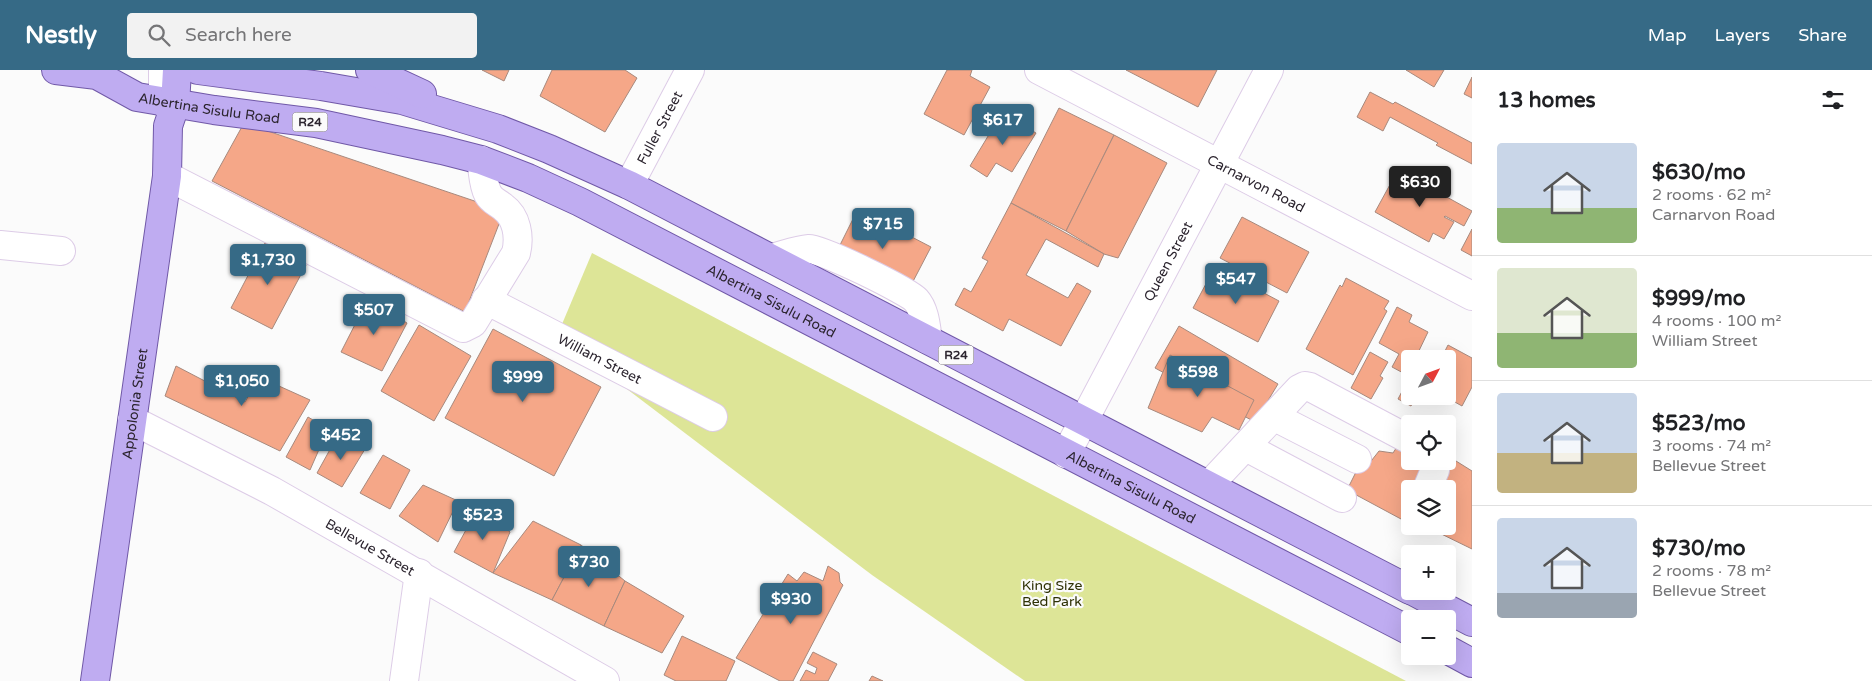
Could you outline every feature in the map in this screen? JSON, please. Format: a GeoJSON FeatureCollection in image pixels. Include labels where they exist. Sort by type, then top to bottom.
{"type":"FeatureCollection","features":[{"type":"Feature","properties":{"kind":"main road","name":"Albertina Sisulu Road"},"geometry":{"type":"LineString","coordinates":[[56,70],[105,72],[159,106],[333,126],[402,140],[481,160],[528,178],[580,202],[1401,625]]}},
{"type":"Feature","properties":{"kind":"main road"},"geometry":{"type":"LineString","coordinates":[[129,70],[159,106],[177,70]]}},
{"type":"Feature","properties":{"kind":"main road","name":"R24"},"geometry":{"type":"LineString","coordinates":[[198,70],[321,86],[402,100],[498,129],[549,149],[629,185],[772,258],[1401,585]]}},
{"type":"Feature","properties":{"kind":"main road"},"geometry":{"type":"LineString","coordinates":[[370,70],[498,129]]}},
{"type":"Feature","properties":{"kind":"main road","name":"Appolonia Street"},"geometry":{"type":"LineString","coordinates":[[95,681],[167,176],[159,106]]}},
{"type":"Feature","properties":{"kind":"main road"},"geometry":{"type":"LineString","coordinates":[[1430,600],[1472,622]]}},
{"type":"Feature","properties":{"kind":"main road"},"geometry":{"type":"LineString","coordinates":[[1456,654],[1472,663]]}},
{"type":"Feature","properties":{"kind":"street"},"geometry":{"type":"LineString","coordinates":[[147,70],[159,106]]}},
{"type":"Feature","properties":{"kind":"street"},"geometry":{"type":"LineString","coordinates":[[159,106],[163,70]]}},
{"type":"Feature","properties":{"kind":"street","name":"Fuller Street"},"geometry":{"type":"LineString","coordinates":[[629,185],[690,70]]}},
{"type":"Feature","properties":{"kind":"street","name":"Carnarvon Road"},"geometry":{"type":"LineString","coordinates":[[1039,70],[1472,296]]}},
{"type":"Feature","properties":{"kind":"street","name":"Queen Street"},"geometry":{"type":"LineString","coordinates":[[1066,454],[1269,70]]}},
{"type":"Feature","properties":{"kind":"street"},"geometry":{"type":"LineString","coordinates":[[167,176],[463,328],[473,324],[516,253],[518,242],[517,232],[510,213],[492,200],[487,193],[481,160]]}},
{"type":"Feature","properties":{"kind":"street"},"geometry":{"type":"LineString","coordinates":[[0,245],[61,252]]}},
{"type":"Feature","properties":{"kind":"street","name":"William Street"},"geometry":{"type":"LineString","coordinates":[[486,300],[713,417]]}},
{"type":"Feature","properties":{"kind":"street"},"geometry":{"type":"LineString","coordinates":[[1209,486],[1299,389],[1305,386],[1401,435]]}},
{"type":"Feature","properties":{"kind":"street"},"geometry":{"type":"LineString","coordinates":[[1275,417],[1357,460]]}},
{"type":"Feature","properties":{"kind":"street","name":"Bellevue Street"},"geometry":{"type":"LineString","coordinates":[[132,420],[272,491],[419,573],[605,681]]}},
{"type":"Feature","properties":{"kind":"street"},"geometry":{"type":"LineString","coordinates":[[1246,447],[1342,498]]}},
{"type":"Feature","properties":{"kind":"street"},"geometry":{"type":"LineString","coordinates":[[404,681],[419,573]]}},
{"type":"Feature","properties":{"kind":"green space","name":"King Size Bed Park"},"geometry":{"type":"Polygon","coordinates":[[[592,253],[1406,681],[1025,681],[872,575],[557,336],[592,253]]]}},
{"type":"Feature","properties":{"kind":"building"},"geometry":{"type":"Polygon","coordinates":[[[482,70],[509,70],[504,81],[482,70]]]}},
{"type":"Feature","properties":{"kind":"building"},"geometry":{"type":"Polygon","coordinates":[[[552,70],[625,70],[637,78],[605,132],[540,96],[552,70]]]}},
{"type":"Feature","properties":{"kind":"building"},"geometry":{"type":"Polygon","coordinates":[[[947,70],[972,70],[970,76],[990,87],[964,135],[924,114],[947,70]]]}},
{"type":"Feature","properties":{"kind":"building"},"geometry":{"type":"Polygon","coordinates":[[[1126,70],[1217,70],[1198,107],[1126,70]]]}},
{"type":"Feature","properties":{"kind":"building"},"geometry":{"type":"Polygon","coordinates":[[[1406,70],[1444,70],[1434,87],[1406,70]]]}},
{"type":"Feature","properties":{"kind":"building"},"geometry":{"type":"Polygon","coordinates":[[[1472,77],[1472,98],[1464,94],[1472,77]]]}},
{"type":"Feature","properties":{"kind":"building"},"geometry":{"type":"Polygon","coordinates":[[[1370,92],[1393,104],[1395,102],[1472,143],[1472,164],[1390,117],[1383,131],[1357,117],[1370,92]]]}},
{"type":"Feature","properties":{"kind":"building"},"geometry":{"type":"Polygon","coordinates":[[[1059,108],[1114,135],[1066,231],[1011,203],[1059,108]]]}},
{"type":"Feature","properties":{"kind":"building"},"geometry":{"type":"Polygon","coordinates":[[[1002,113],[1036,133],[1012,172],[996,163],[987,177],[970,166],[1002,113]]]}},
{"type":"Feature","properties":{"kind":"building"},"geometry":{"type":"Polygon","coordinates":[[[244,123],[504,211],[465,312],[212,181],[244,123]]]}},
{"type":"Feature","properties":{"kind":"building"},"geometry":{"type":"Polygon","coordinates":[[[1114,135],[1167,163],[1118,258],[1104,254],[1066,231],[1114,135]]]}},
{"type":"Feature","properties":{"kind":"building"},"geometry":{"type":"Polygon","coordinates":[[[1398,170],[1472,211],[1464,226],[1445,216],[1454,222],[1444,239],[1433,233],[1429,242],[1375,212],[1398,170]]]}},
{"type":"Feature","properties":{"kind":"building"},"geometry":{"type":"Polygon","coordinates":[[[1011,203],[1104,254],[1098,267],[1046,239],[1026,275],[1068,298],[1077,283],[1091,291],[1061,346],[1009,319],[1003,331],[955,305],[964,288],[971,292],[988,261],[982,258],[1011,203]]]}},
{"type":"Feature","properties":{"kind":"building"},"geometry":{"type":"Polygon","coordinates":[[[858,209],[931,247],[908,291],[836,253],[858,209]]]}},
{"type":"Feature","properties":{"kind":"building"},"geometry":{"type":"Polygon","coordinates":[[[1242,217],[1309,252],[1287,293],[1220,258],[1242,217]]]}},
{"type":"Feature","properties":{"kind":"building"},"geometry":{"type":"Polygon","coordinates":[[[1472,229],[1472,256],[1461,250],[1472,229]]]}},
{"type":"Feature","properties":{"kind":"building"},"geometry":{"type":"Polygon","coordinates":[[[265,243],[306,265],[272,329],[231,308],[265,243]]]}},
{"type":"Feature","properties":{"kind":"building"},"geometry":{"type":"Polygon","coordinates":[[[1215,267],[1279,301],[1258,342],[1193,308],[1215,267]]]}},
{"type":"Feature","properties":{"kind":"building"},"geometry":{"type":"Polygon","coordinates":[[[1346,278],[1389,301],[1384,309],[1387,311],[1353,375],[1306,349],[1340,285],[1342,287],[1346,278]]]}},
{"type":"Feature","properties":{"kind":"building"},"geometry":{"type":"Polygon","coordinates":[[[368,299],[407,323],[382,371],[341,352],[368,299]]]}},
{"type":"Feature","properties":{"kind":"building"},"geometry":{"type":"Polygon","coordinates":[[[1397,307],[1412,315],[1409,322],[1428,332],[1419,350],[1401,350],[1401,372],[1392,367],[1399,354],[1379,343],[1397,307]]]}},
{"type":"Feature","properties":{"kind":"building"},"geometry":{"type":"Polygon","coordinates":[[[419,325],[471,356],[434,421],[381,391],[419,325]]]}},
{"type":"Feature","properties":{"kind":"building"},"geometry":{"type":"Polygon","coordinates":[[[1179,326],[1278,384],[1255,422],[1155,368],[1179,326]]]}},
{"type":"Feature","properties":{"kind":"building"},"geometry":{"type":"Polygon","coordinates":[[[493,329],[601,387],[554,476],[445,418],[493,329]]]}},
{"type":"Feature","properties":{"kind":"building"},"geometry":{"type":"Polygon","coordinates":[[[1448,345],[1472,358],[1472,387],[1462,406],[1456,403],[1456,350],[1446,350],[1448,345]]]}},
{"type":"Feature","properties":{"kind":"building"},"geometry":{"type":"Polygon","coordinates":[[[1370,352],[1388,362],[1380,376],[1383,378],[1371,399],[1351,388],[1370,352]]]}},
{"type":"Feature","properties":{"kind":"building"},"geometry":{"type":"Polygon","coordinates":[[[1170,355],[1254,400],[1239,430],[1212,417],[1202,432],[1148,408],[1170,355]]]}},
{"type":"Feature","properties":{"kind":"building"},"geometry":{"type":"Polygon","coordinates":[[[176,366],[245,402],[259,377],[310,400],[280,451],[165,396],[176,366]]]}},
{"type":"Feature","properties":{"kind":"building"},"geometry":{"type":"Polygon","coordinates":[[[308,417],[328,429],[310,470],[286,457],[308,417]]]}},
{"type":"Feature","properties":{"kind":"building"},"geometry":{"type":"Polygon","coordinates":[[[338,435],[365,449],[342,487],[317,473],[338,435]]]}},
{"type":"Feature","properties":{"kind":"building"},"geometry":{"type":"Polygon","coordinates":[[[1401,441],[1401,470],[1428,470],[1422,480],[1401,480],[1401,519],[1347,490],[1362,460],[1368,465],[1379,451],[1393,453],[1401,441]]]}},
{"type":"Feature","properties":{"kind":"building"},"geometry":{"type":"Polygon","coordinates":[[[383,455],[410,470],[390,509],[360,493],[383,455]]]}},
{"type":"Feature","properties":{"kind":"building"},"geometry":{"type":"Polygon","coordinates":[[[1456,461],[1472,471],[1472,549],[1443,535],[1456,535],[1456,480],[1436,480],[1441,470],[1456,470],[1456,461]]]}},
{"type":"Feature","properties":{"kind":"building"},"geometry":{"type":"Polygon","coordinates":[[[423,485],[458,501],[438,542],[399,516],[423,485]]]}},
{"type":"Feature","properties":{"kind":"building"},"geometry":{"type":"Polygon","coordinates":[[[479,506],[510,532],[493,573],[454,552],[479,506]]]}},
{"type":"Feature","properties":{"kind":"building"},"geometry":{"type":"Polygon","coordinates":[[[533,521],[581,545],[552,600],[493,573],[533,521]]]}},
{"type":"Feature","properties":{"kind":"building"},"geometry":{"type":"Polygon","coordinates":[[[581,545],[625,581],[604,626],[552,600],[581,545]]]}},
{"type":"Feature","properties":{"kind":"building"},"geometry":{"type":"Polygon","coordinates":[[[828,566],[839,573],[840,582],[843,585],[793,681],[780,681],[736,658],[788,574],[797,581],[804,572],[823,581],[828,566]]]}},
{"type":"Feature","properties":{"kind":"building"},"geometry":{"type":"Polygon","coordinates":[[[625,581],[684,616],[662,653],[604,626],[625,581]]]}},
{"type":"Feature","properties":{"kind":"building"},"geometry":{"type":"Polygon","coordinates":[[[682,636],[735,661],[726,681],[676,681],[664,675],[682,636]]]}},
{"type":"Feature","properties":{"kind":"building"},"geometry":{"type":"Polygon","coordinates":[[[813,652],[837,664],[828,681],[800,681],[806,670],[815,674],[817,668],[807,663],[813,652]]]}},
{"type":"Feature","properties":{"kind":"building"},"geometry":{"type":"Polygon","coordinates":[[[872,676],[883,681],[869,681],[872,676]]]}}]}
